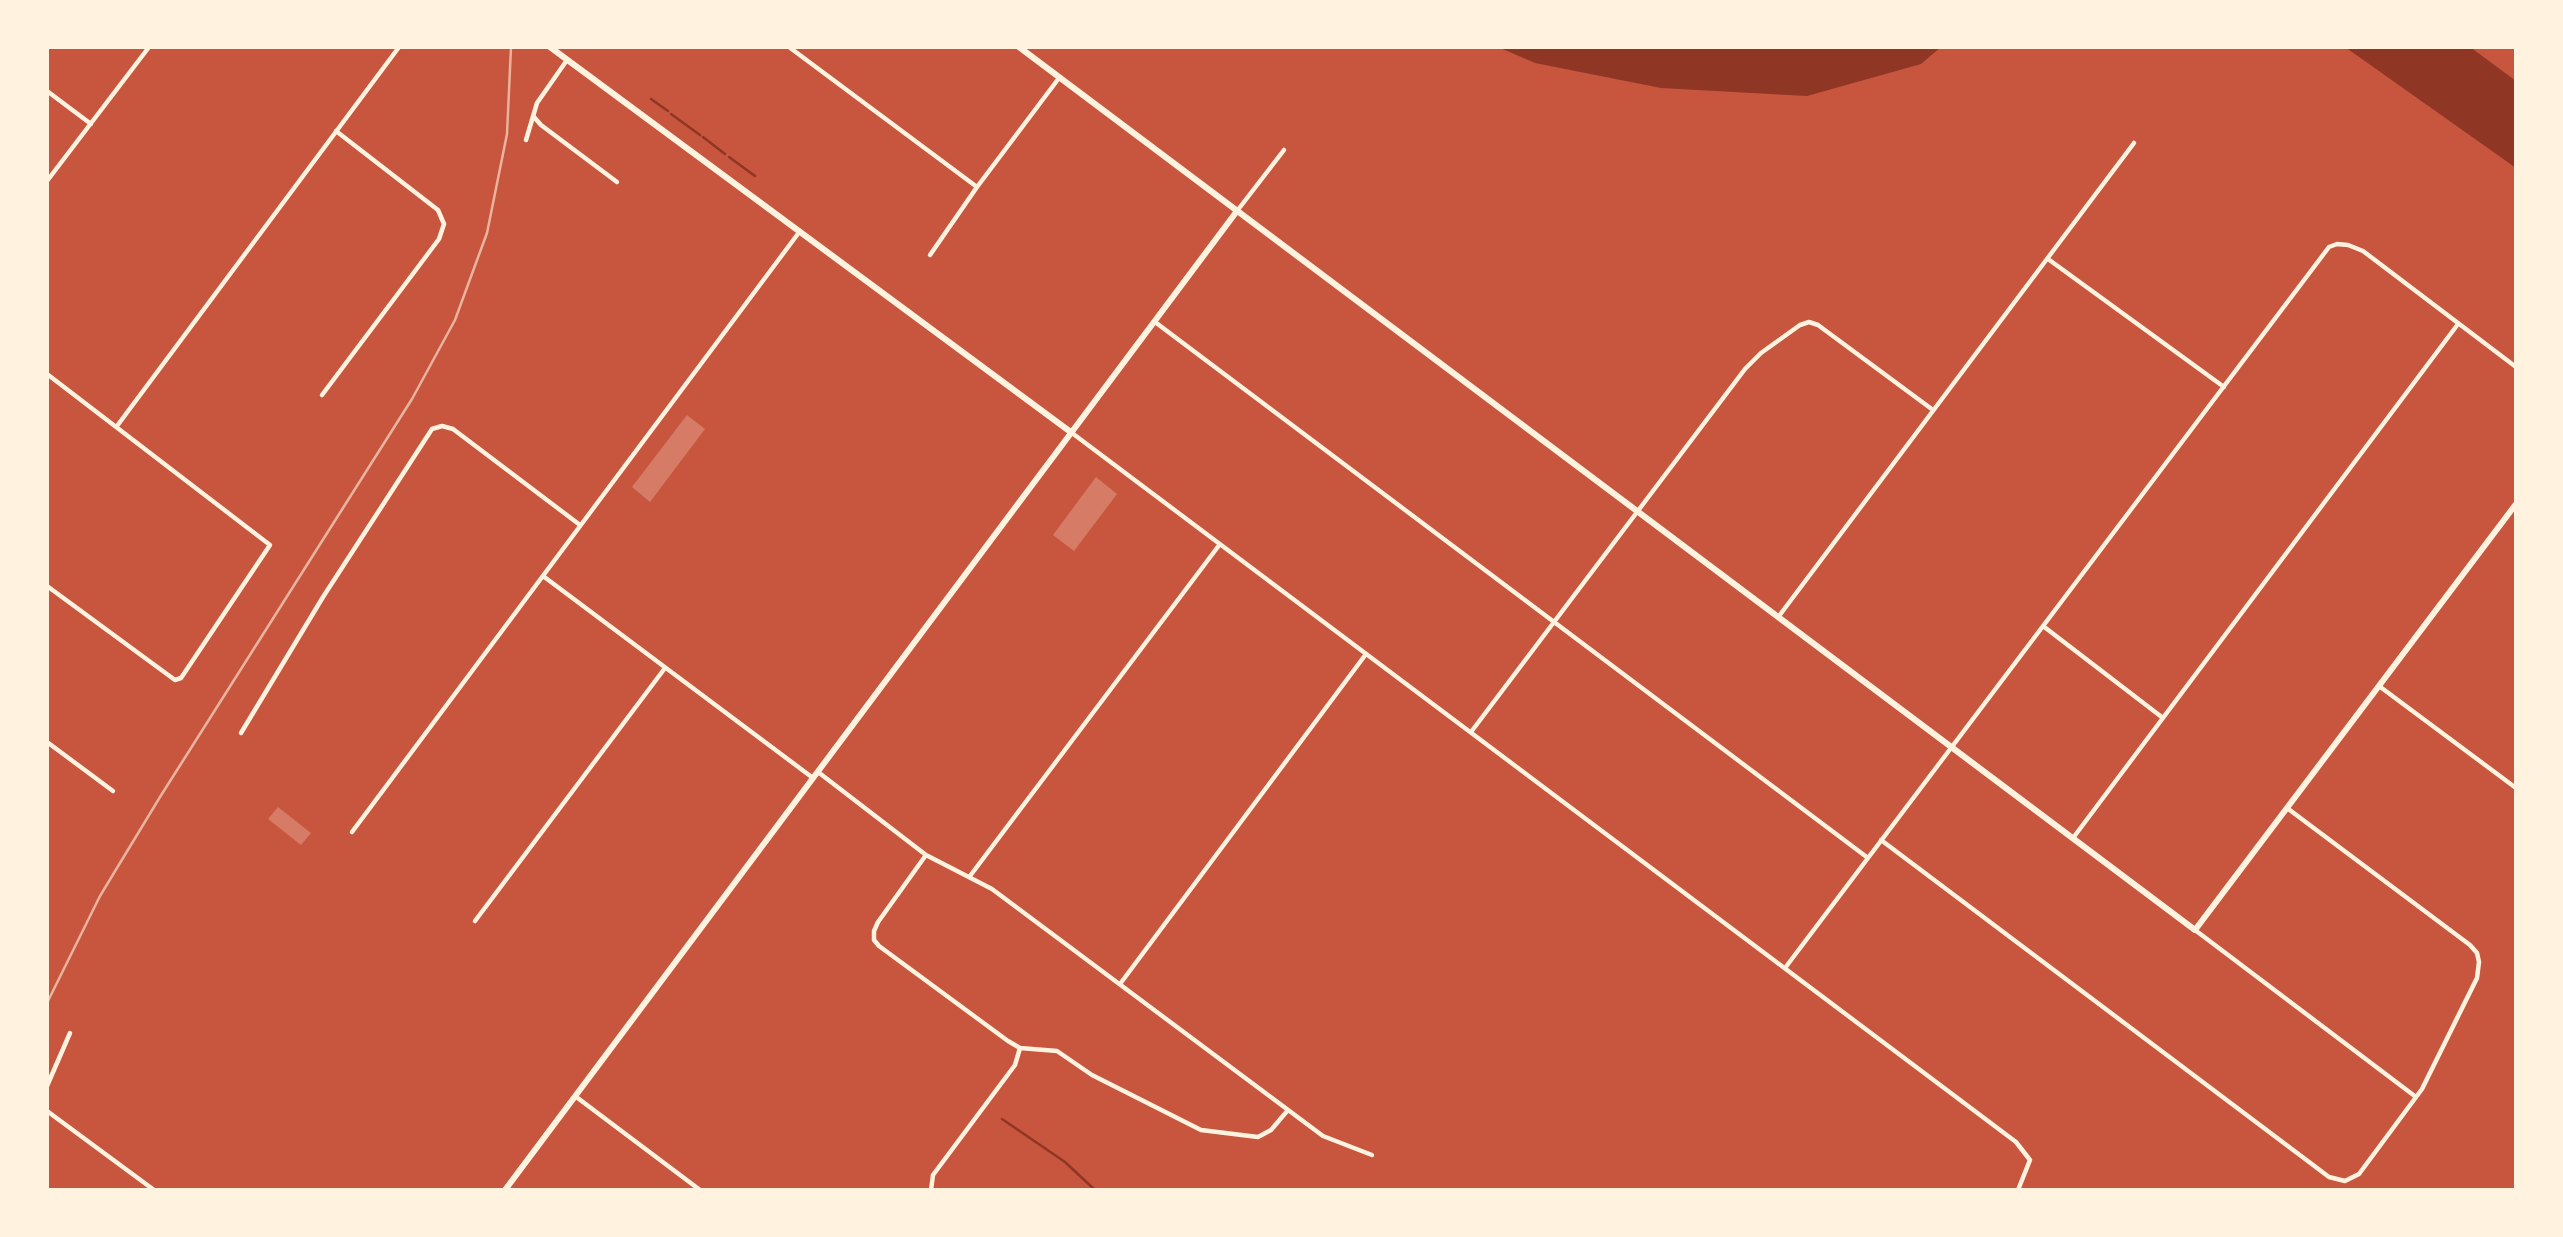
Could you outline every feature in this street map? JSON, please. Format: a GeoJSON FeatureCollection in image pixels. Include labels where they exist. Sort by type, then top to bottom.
{"type":"FeatureCollection","features":[{"type":"Feature","properties":{"kind":"street"},"geometry":{"type":"LineString","coordinates":[[47,181],[149,47]]}},
{"type":"Feature","properties":{"kind":"street"},"geometry":{"type":"LineString","coordinates":[[117,426],[399,47]]}},
{"type":"Feature","properties":{"kind":"street"},"geometry":{"type":"LineString","coordinates":[[550,47],[1072,433],[2016,1142],[2029,1160],[2018,1190]]}},
{"type":"Feature","properties":{"kind":"street"},"geometry":{"type":"LineString","coordinates":[[789,47],[976,187]]}},
{"type":"Feature","properties":{"kind":"street"},"geometry":{"type":"LineString","coordinates":[[1019,47],[2416,1097]]}},
{"type":"Feature","properties":{"kind":"street"},"geometry":{"type":"LineString","coordinates":[[526,140],[537,103],[567,60]]}},
{"type":"Feature","properties":{"kind":"street"},"geometry":{"type":"LineString","coordinates":[[930,255],[976,187],[1059,78]]}},
{"type":"Feature","properties":{"kind":"street"},"geometry":{"type":"LineString","coordinates":[[47,91],[91,124]]}},
{"type":"Feature","properties":{"kind":"street"},"geometry":{"type":"LineString","coordinates":[[534,117],[617,182]]}},
{"type":"Feature","properties":{"kind":"street"},"geometry":{"type":"LineString","coordinates":[[322,395],[439,239],[444,224],[438,211],[336,131]]}},
{"type":"Feature","properties":{"kind":"street"},"geometry":{"type":"LineString","coordinates":[[1779,616],[2134,142]]}},
{"type":"Feature","properties":{"kind":"street"},"geometry":{"type":"LineString","coordinates":[[505,1190],[1284,150]]}},
{"type":"Feature","properties":{"kind":"street"},"geometry":{"type":"LineString","coordinates":[[352,832],[800,230]]}},
{"type":"Feature","properties":{"kind":"street"},"geometry":{"type":"LineString","coordinates":[[1784,968],[2326,250],[2337,244],[2363,251],[2516,367]]}},
{"type":"Feature","properties":{"kind":"street"},"geometry":{"type":"LineString","coordinates":[[2048,259],[2224,387]]}},
{"type":"Feature","properties":{"kind":"street"},"geometry":{"type":"LineString","coordinates":[[1155,322],[1868,858]]}},
{"type":"Feature","properties":{"kind":"street"},"geometry":{"type":"LineString","coordinates":[[1471,732],[1749,365],[1761,353],[1809,322],[1818,325],[1933,410]]}},
{"type":"Feature","properties":{"kind":"street"},"geometry":{"type":"LineString","coordinates":[[2073,839],[2458,324]]}},
{"type":"Feature","properties":{"kind":"street"},"geometry":{"type":"LineString","coordinates":[[47,374],[270,545],[181,678],[175,680],[47,586]]}},
{"type":"Feature","properties":{"kind":"street"},"geometry":{"type":"LineString","coordinates":[[241,733],[428,432],[439,426],[453,429],[580,525]]}},
{"type":"Feature","properties":{"kind":"street"},"geometry":{"type":"LineString","coordinates":[[2196,930],[2516,503]]}},
{"type":"Feature","properties":{"kind":"street"},"geometry":{"type":"LineString","coordinates":[[970,876],[1220,544]]}},
{"type":"Feature","properties":{"kind":"street"},"geometry":{"type":"LineString","coordinates":[[543,576],[665,668],[926,855],[992,889],[1323,1136],[1372,1155]]}},
{"type":"Feature","properties":{"kind":"street"},"geometry":{"type":"LineString","coordinates":[[2043,626],[2163,718]]}},
{"type":"Feature","properties":{"kind":"street"},"geometry":{"type":"LineString","coordinates":[[1120,984],[1366,654]]}},
{"type":"Feature","properties":{"kind":"street"},"geometry":{"type":"LineString","coordinates":[[475,921],[665,668]]}},
{"type":"Feature","properties":{"kind":"street"},"geometry":{"type":"LineString","coordinates":[[2379,686],[2516,788]]}},
{"type":"Feature","properties":{"kind":"street"},"geometry":{"type":"LineString","coordinates":[[47,742],[113,791]]}},
{"type":"Feature","properties":{"kind":"street"},"geometry":{"type":"LineString","coordinates":[[1881,840],[2329,1177],[2345,1181],[2359,1174],[2416,1097],[2477,978],[2479,957],[2470,945],[2287,808]]}},
{"type":"Feature","properties":{"kind":"street"},"geometry":{"type":"LineString","coordinates":[[926,855],[878,922],[873,936],[879,946],[1008,1041],[1020,1048],[1057,1051],[1092,1076],[1207,1131],[1263,1136],[1288,1110]]}},
{"type":"Feature","properties":{"kind":"street"},"geometry":{"type":"LineString","coordinates":[[47,1086],[70,1033]]}},
{"type":"Feature","properties":{"kind":"street"},"geometry":{"type":"LineString","coordinates":[[931,1190],[933,1175],[1013,1067],[1020,1048]]}},
{"type":"Feature","properties":{"kind":"street"},"geometry":{"type":"LineString","coordinates":[[575,1096],[700,1190]]}},
{"type":"Feature","properties":{"kind":"street"},"geometry":{"type":"LineString","coordinates":[[47,1111],[154,1190]]}},
{"type":"Feature","properties":{"kind":"shaded area"},"geometry":{"type":"Polygon","coordinates":[[[1498,47],[1941,47],[1921,64],[1807,96],[1661,88],[1535,63],[1498,47]]]}},
{"type":"Feature","properties":{"kind":"shaded area"},"geometry":{"type":"Polygon","coordinates":[[[2345,47],[2470,47],[2516,81],[2516,168],[2345,47]]]}},
{"type":"Feature","properties":{"kind":"building"},"geometry":{"type":"Polygon","coordinates":[[[687,415],[705,429],[650,502],[632,487],[687,415]]]}},
{"type":"Feature","properties":{"kind":"building"},"geometry":{"type":"Polygon","coordinates":[[[1096,477],[1117,494],[1074,551],[1053,535],[1096,477]]]}},
{"type":"Feature","properties":{"kind":"building"},"geometry":{"type":"Polygon","coordinates":[[[278,807],[311,833],[301,845],[268,819],[278,807]]]}},
{"type":"Feature","properties":{"kind":"waterway"},"geometry":{"type":"LineString","coordinates":[[651,99],[668,111]]}},
{"type":"Feature","properties":{"kind":"waterway"},"geometry":{"type":"LineString","coordinates":[[671,114],[700,135]]}},
{"type":"Feature","properties":{"kind":"waterway"},"geometry":{"type":"LineString","coordinates":[[703,137],[725,154]]}},
{"type":"Feature","properties":{"kind":"waterway"},"geometry":{"type":"LineString","coordinates":[[729,157],[755,176]]}},
{"type":"Feature","properties":{"kind":"waterway"},"geometry":{"type":"LineString","coordinates":[[1002,1119],[1065,1162],[1095,1190]]}},
{"type":"Feature","properties":{"kind":"railway"},"geometry":{"type":"LineString","coordinates":[[47,1003],[100,896],[412,399],[455,320],[487,233],[507,134],[511,47]]}}]}
